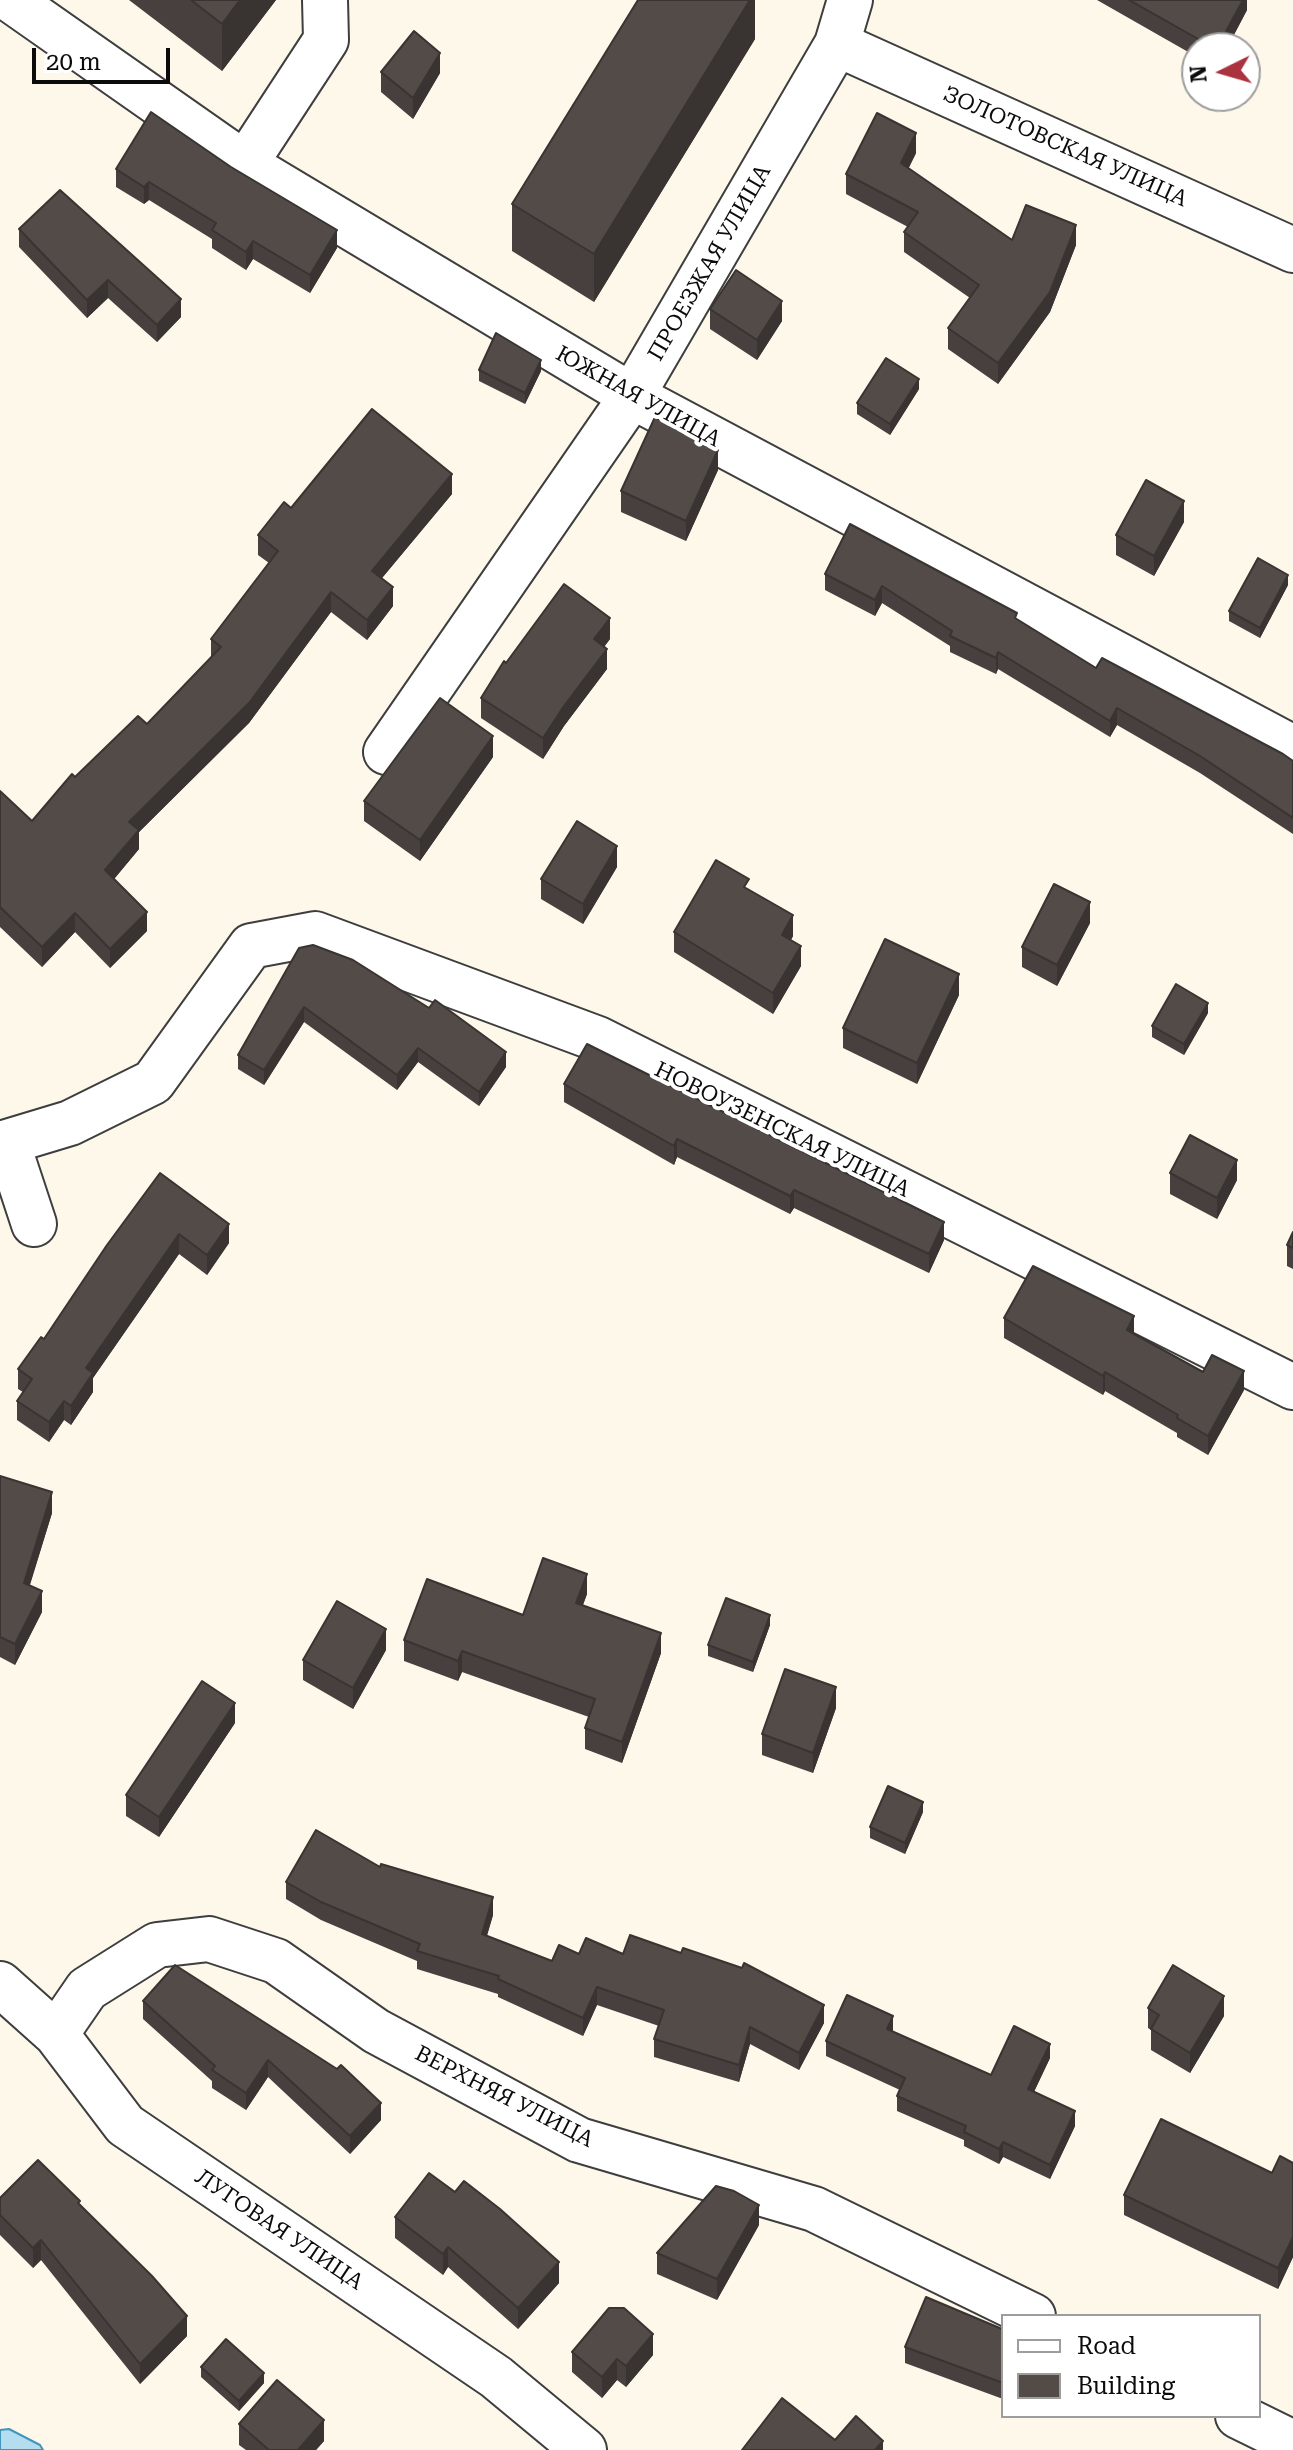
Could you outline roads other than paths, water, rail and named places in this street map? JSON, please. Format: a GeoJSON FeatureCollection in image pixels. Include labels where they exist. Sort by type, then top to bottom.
{"type":"FeatureCollection","features":[{"type":"Feature","properties":{"kind":"street","name":"ЮЖНАЯ УЛИЦА"},"geometry":{"type":"LineString","coordinates":[[11,0],[245,164],[632,396],[1293,748]]}},
{"type":"Feature","properties":{"kind":"street"},"geometry":{"type":"LineString","coordinates":[[245,164],[326,40],[325,0]]}},
{"type":"Feature","properties":{"kind":"street","name":"ПРОЕЗЖАЯ УЛИЦА"},"geometry":{"type":"LineString","coordinates":[[386,752],[632,396],[837,44],[850,0]]}},
{"type":"Feature","properties":{"kind":"street","name":"ЗОЛОТОВСКАЯ УЛИЦА"},"geometry":{"type":"LineString","coordinates":[[837,44],[1293,250]]}},
{"type":"Feature","properties":{"kind":"street","name":"НОВОУЗЕНСКАЯ УЛИЦА"},"geometry":{"type":"LineString","coordinates":[[3,1140],[70,1123],[153,1082],[251,946],[315,934],[598,1039],[1293,1387]]}},
{"type":"Feature","properties":{"kind":"street"},"geometry":{"type":"LineString","coordinates":[[3,1140],[34,1224]]}},
{"type":"Feature","properties":{"kind":"street","name":"ВЕРХНЯЯ УЛИЦА"},"geometry":{"type":"LineString","coordinates":[[56,2034],[87,1989],[157,1945],[209,1939],[276,1961],[376,2031],[579,2140],[814,2209],[1029,2314]]}},
{"type":"Feature","properties":{"kind":"street","name":"ЛУГОВАЯ УЛИЦА"},"geometry":{"type":"LineString","coordinates":[[0,1984],[56,2034],[125,2125],[496,2377],[584,2450]]}},
{"type":"Feature","properties":{"kind":"street"},"geometry":{"type":"LineString","coordinates":[[1242,2418],[1293,2443]]}},
{"type":"Feature","properties":{"kind":"water"},"geometry":{"type":"Polygon","coordinates":[[[9,2429],[40,2445],[43,2450],[0,2450],[0,2430],[9,2429]]]}}]}
